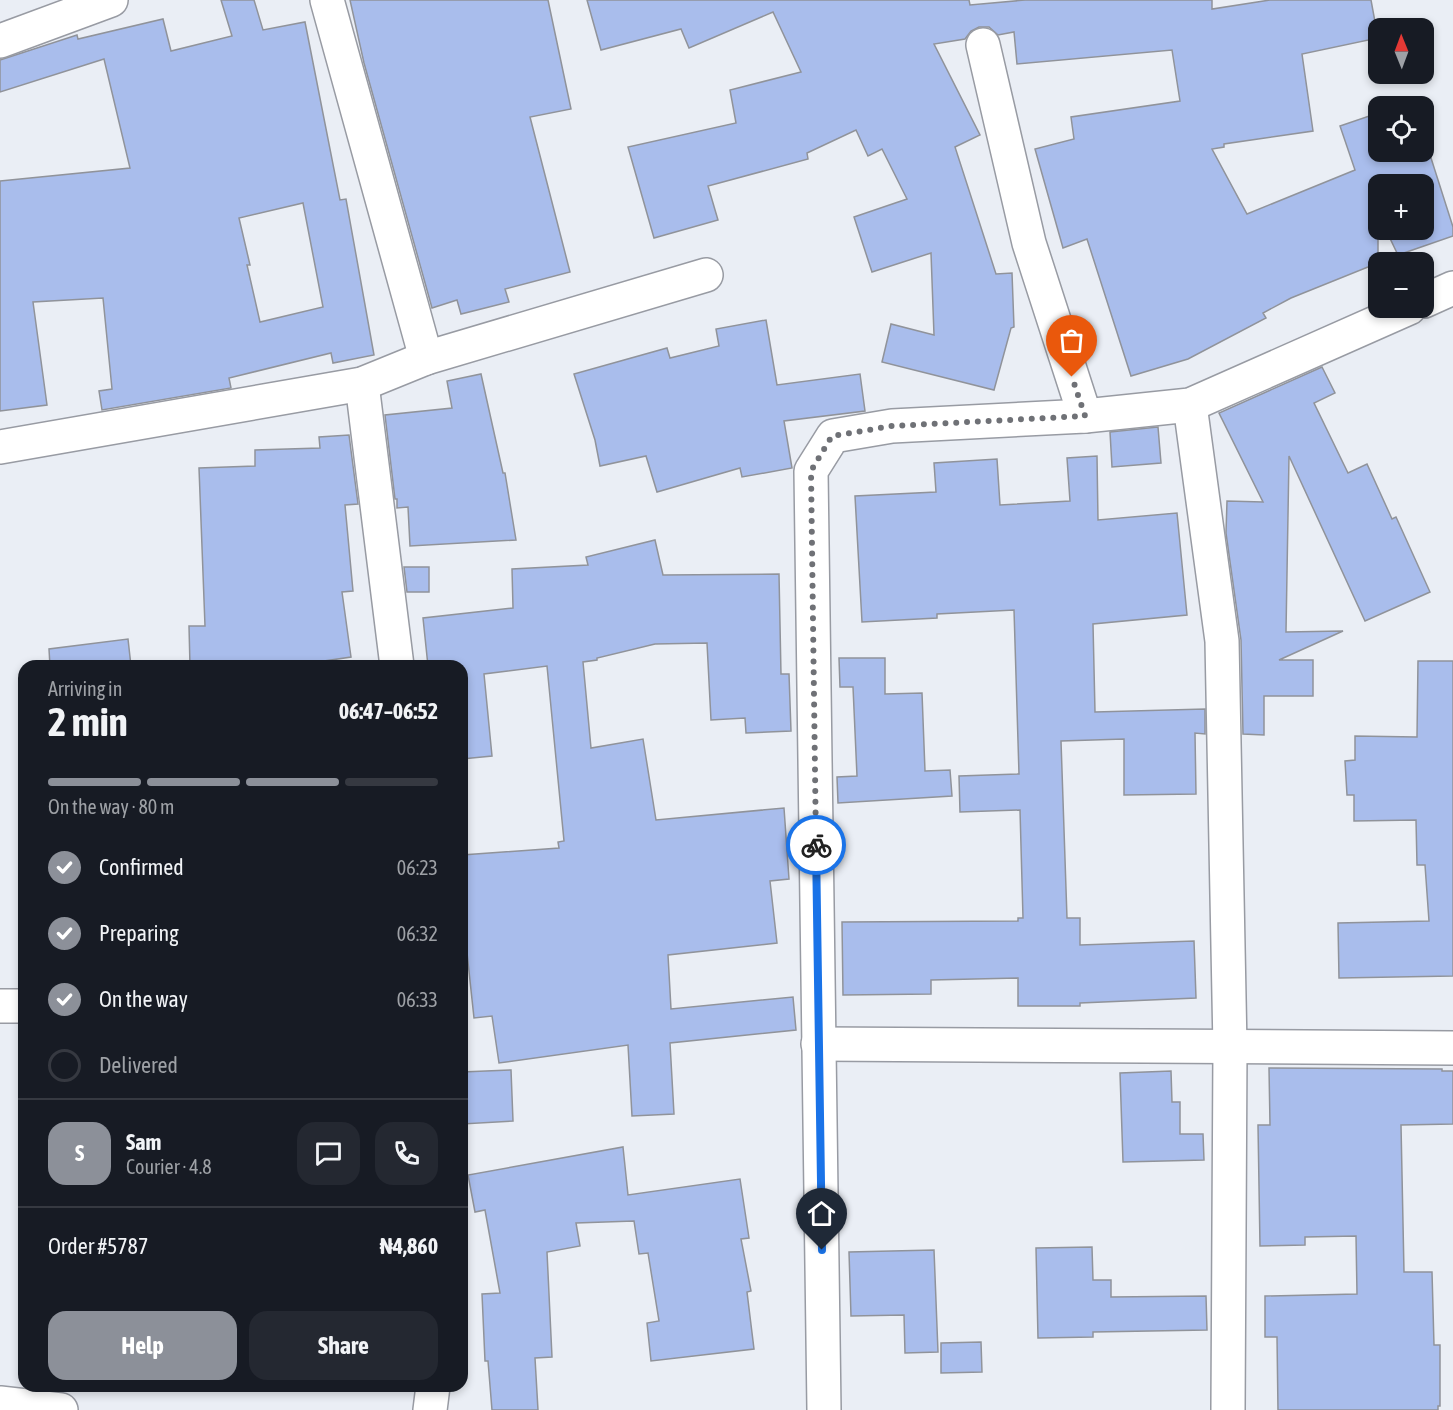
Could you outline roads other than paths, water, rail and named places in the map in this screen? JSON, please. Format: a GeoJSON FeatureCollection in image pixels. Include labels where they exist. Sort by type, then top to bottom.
{"type":"FeatureCollection","features":[{"type":"Feature","properties":{"kind":"street"},"geometry":{"type":"LineString","coordinates":[[0,41],[111,0]]}},
{"type":"Feature","properties":{"kind":"street"},"geometry":{"type":"LineString","coordinates":[[327,0],[426,358]]}},
{"type":"Feature","properties":{"kind":"street"},"geometry":{"type":"LineString","coordinates":[[983,45],[1029,243],[1085,416]]}},
{"type":"Feature","properties":{"kind":"street"},"geometry":{"type":"LineString","coordinates":[[0,447],[362,384],[426,358],[706,275]]}},
{"type":"Feature","properties":{"kind":"street"},"geometry":{"type":"LineString","coordinates":[[1434,297],[1453,288]]}},
{"type":"Feature","properties":{"kind":"street"},"geometry":{"type":"LineString","coordinates":[[824,1410],[811,471],[832,436],[892,426],[1085,416],[1190,405],[1386,318]]}},
{"type":"Feature","properties":{"kind":"street"},"geometry":{"type":"LineString","coordinates":[[362,384],[396,660]]}},
{"type":"Feature","properties":{"kind":"street"},"geometry":{"type":"LineString","coordinates":[[1190,405],[1222,641],[1230,1048],[1228,1410]]}},
{"type":"Feature","properties":{"kind":"street"},"geometry":{"type":"LineString","coordinates":[[0,1006],[18,1006]]}},
{"type":"Feature","properties":{"kind":"street"},"geometry":{"type":"LineString","coordinates":[[818,1044],[1453,1048]]}},
{"type":"Feature","properties":{"kind":"street"},"geometry":{"type":"LineString","coordinates":[[430,1410],[432,1392]]}},
{"type":"Feature","properties":{"kind":"street"},"geometry":{"type":"LineString","coordinates":[[0,1403],[61,1410]]}}]}
